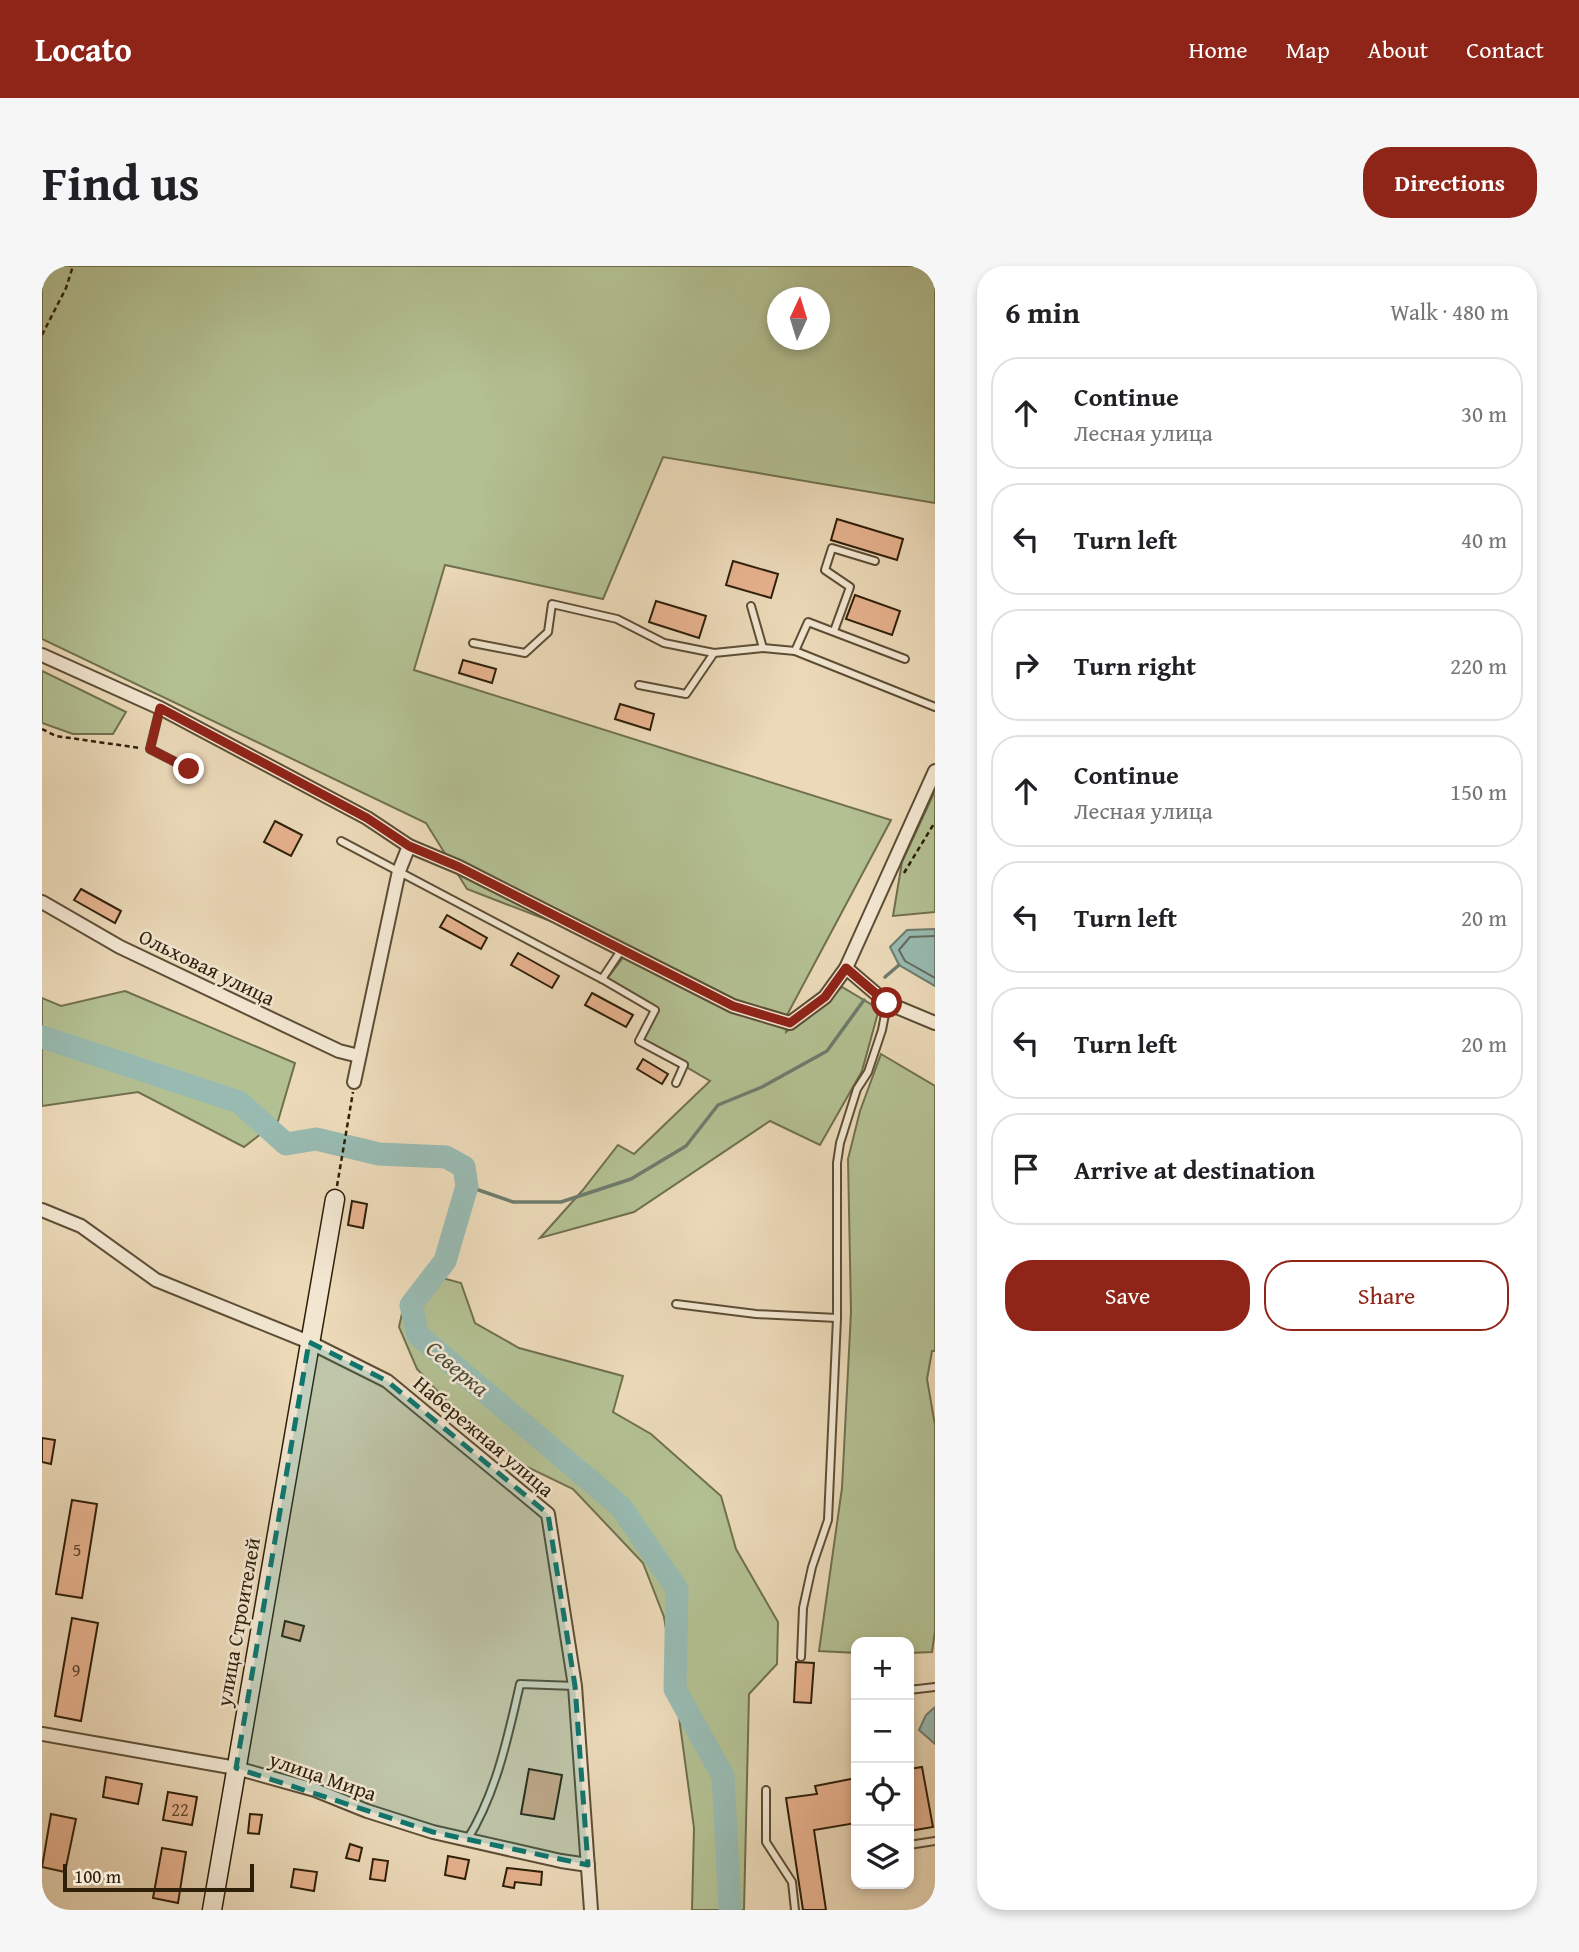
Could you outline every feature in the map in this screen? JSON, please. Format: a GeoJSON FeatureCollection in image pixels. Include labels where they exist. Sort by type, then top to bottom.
{"type":"FeatureCollection","features":[{"type":"Feature","properties":{"kind":"street"},"geometry":{"type":"LineString","coordinates":[[42,655],[160,708],[367,818],[409,846],[459,867],[733,1006],[790,1023],[825,997],[846,968],[935,771]]}},
{"type":"Feature","properties":{"kind":"street"},"geometry":{"type":"LineString","coordinates":[[354,1082],[399,871],[409,846]]}},
{"type":"Feature","properties":{"kind":"street","name":"Ольховая улица"},"geometry":{"type":"LineString","coordinates":[[42,902],[120,947],[339,1051],[359,1056]]}},
{"type":"Feature","properties":{"kind":"street"},"geometry":{"type":"LineString","coordinates":[[846,968],[887,1003],[935,1023]]}},
{"type":"Feature","properties":{"kind":"street","name":"улица Строителей"},"geometry":{"type":"LineString","coordinates":[[212,1910],[335,1199]]}},
{"type":"Feature","properties":{"kind":"street","name":"Набережная улица"},"geometry":{"type":"LineString","coordinates":[[42,1210],[81,1226],[156,1280],[309,1342],[387,1381],[548,1514],[575,1686],[591,1910]]}},
{"type":"Feature","properties":{"kind":"street","name":"улица Мира"},"geometry":{"type":"LineString","coordinates":[[42,1734],[236,1768],[315,1790],[412,1826],[588,1865]]}},
{"type":"Feature","properties":{"kind":"lane"},"geometry":{"type":"LineString","coordinates":[[834,631],[850,587],[824,570],[832,548],[875,561]]}},
{"type":"Feature","properties":{"kind":"lane"},"geometry":{"type":"LineString","coordinates":[[473,643],[525,653],[548,632],[552,604],[617,619],[664,643],[714,653],[763,648],[795,651],[935,707]]}},
{"type":"Feature","properties":{"kind":"lane"},"geometry":{"type":"LineString","coordinates":[[751,606],[763,648]]}},
{"type":"Feature","properties":{"kind":"lane"},"geometry":{"type":"LineString","coordinates":[[795,651],[808,622],[905,659]]}},
{"type":"Feature","properties":{"kind":"lane"},"geometry":{"type":"LineString","coordinates":[[639,685],[686,694],[714,653]]}},
{"type":"Feature","properties":{"kind":"lane"},"geometry":{"type":"LineString","coordinates":[[160,708],[150,749],[189,769]]}},
{"type":"Feature","properties":{"kind":"lane"},"geometry":{"type":"LineString","coordinates":[[341,841],[602,979],[655,1010],[639,1041],[684,1065],[676,1083]]}},
{"type":"Feature","properties":{"kind":"lane"},"geometry":{"type":"LineString","coordinates":[[602,979],[622,949]]}},
{"type":"Feature","properties":{"kind":"lane"},"geometry":{"type":"LineString","coordinates":[[801,1657],[803,1608],[812,1567],[828,1520],[837,1318],[839,1143],[857,1089],[872,1061],[887,1003]]}},
{"type":"Feature","properties":{"kind":"lane"},"geometry":{"type":"LineString","coordinates":[[676,1304],[756,1314],[837,1318]]}},
{"type":"Feature","properties":{"kind":"lane"},"geometry":{"type":"LineString","coordinates":[[467,1840],[479,1821],[489,1796],[510,1729],[520,1684],[575,1686]]}},
{"type":"Feature","properties":{"kind":"lane"},"geometry":{"type":"LineString","coordinates":[[914,1689],[935,1687]]}},
{"type":"Feature","properties":{"kind":"lane"},"geometry":{"type":"LineString","coordinates":[[766,1790],[766,1842],[792,1882],[795,1910]]}},
{"type":"Feature","properties":{"kind":"lane"},"geometry":{"type":"LineString","coordinates":[[914,1844],[935,1841]]}},
{"type":"Feature","properties":{"kind":"path"},"geometry":{"type":"LineString","coordinates":[[42,335],[66,288],[73,266]]}},
{"type":"Feature","properties":{"kind":"path"},"geometry":{"type":"LineString","coordinates":[[42,729],[56,736],[150,749]]}},
{"type":"Feature","properties":{"kind":"path"},"geometry":{"type":"LineString","coordinates":[[335,1199],[354,1082]]}},
{"type":"Feature","properties":{"kind":"highlighted area"},"geometry":{"type":"Polygon","coordinates":[[[309,1342],[387,1381],[548,1514],[575,1686],[588,1865],[433,1832],[236,1768],[309,1342]]]}},
{"type":"Feature","properties":{"kind":"green space"},"geometry":{"type":"Polygon","coordinates":[[[42,266],[935,266],[935,503],[663,457],[603,599],[445,565],[414,670],[891,820],[787,1015],[786,1032],[842,987],[879,1009],[862,1071],[820,1145],[770,1121],[634,1212],[540,1238],[618,1145],[634,1154],[710,1081],[642,1041],[658,1009],[607,979],[628,951],[467,889],[426,823],[42,639],[42,266]]]}},
{"type":"Feature","properties":{"kind":"green space"},"geometry":{"type":"Polygon","coordinates":[[[42,671],[126,712],[113,734],[73,734],[42,723],[42,671]]]}},
{"type":"Feature","properties":{"kind":"green space"},"geometry":{"type":"Polygon","coordinates":[[[935,791],[935,912],[893,916],[902,862],[935,791]]]}},
{"type":"Feature","properties":{"kind":"green space"},"geometry":{"type":"Polygon","coordinates":[[[125,991],[295,1063],[278,1121],[244,1147],[138,1092],[42,1106],[42,998],[61,1006],[125,991]]]}},
{"type":"Feature","properties":{"kind":"green space"},"geometry":{"type":"Polygon","coordinates":[[[881,1054],[935,1086],[935,1351],[932,1351],[927,1379],[935,1425],[935,1631],[932,1652],[914,1653],[914,1637],[851,1637],[851,1653],[819,1651],[842,1488],[851,1312],[848,1159],[860,1111],[881,1054]]]}},
{"type":"Feature","properties":{"kind":"green space"},"geometry":{"type":"Polygon","coordinates":[[[424,1273],[461,1283],[475,1323],[519,1348],[623,1376],[613,1412],[651,1434],[721,1496],[736,1549],[778,1622],[777,1664],[749,1694],[744,1910],[692,1910],[694,1828],[672,1665],[664,1617],[643,1563],[573,1489],[523,1465],[473,1430],[417,1369],[399,1327],[406,1296],[424,1273]]]}},
{"type":"Feature","properties":{"kind":"water"},"geometry":{"type":"Polygon","coordinates":[[[935,929],[935,986],[899,965],[890,947],[907,930],[935,929]]]}},
{"type":"Feature","properties":{"kind":"water"},"geometry":{"type":"Polygon","coordinates":[[[935,1707],[935,1744],[919,1730],[926,1715],[935,1707]]]}},
{"type":"Feature","properties":{"kind":"building"},"geometry":{"type":"Polygon","coordinates":[[[837,519],[903,539],[897,560],[831,540],[837,519]]]}},
{"type":"Feature","properties":{"kind":"building"},"geometry":{"type":"Polygon","coordinates":[[[733,561],[778,574],[771,598],[726,585],[733,561]]]}},
{"type":"Feature","properties":{"kind":"building"},"geometry":{"type":"Polygon","coordinates":[[[855,595],[900,611],[892,635],[846,619],[855,595]]]}},
{"type":"Feature","properties":{"kind":"building"},"geometry":{"type":"Polygon","coordinates":[[[656,601],[706,616],[699,638],[649,622],[656,601]]]}},
{"type":"Feature","properties":{"kind":"building"},"geometry":{"type":"Polygon","coordinates":[[[463,660],[496,669],[492,683],[459,673],[463,660]]]}},
{"type":"Feature","properties":{"kind":"building"},"geometry":{"type":"Polygon","coordinates":[[[620,704],[654,714],[650,730],[615,719],[620,704]]]}},
{"type":"Feature","properties":{"kind":"building"},"geometry":{"type":"Polygon","coordinates":[[[275,821],[302,835],[291,856],[264,842],[275,821]]]}},
{"type":"Feature","properties":{"kind":"building"},"geometry":{"type":"Polygon","coordinates":[[[81,889],[121,911],[115,923],[74,900],[81,889]]]}},
{"type":"Feature","properties":{"kind":"building"},"geometry":{"type":"Polygon","coordinates":[[[447,915],[487,938],[481,949],[440,927],[447,915]]]}},
{"type":"Feature","properties":{"kind":"building"},"geometry":{"type":"Polygon","coordinates":[[[518,953],[559,976],[552,988],[511,965],[518,953]]]}},
{"type":"Feature","properties":{"kind":"building"},"geometry":{"type":"Polygon","coordinates":[[[592,993],[633,1015],[626,1027],[585,1005],[592,993]]]}},
{"type":"Feature","properties":{"kind":"building"},"geometry":{"type":"Polygon","coordinates":[[[643,1059],[668,1074],[662,1084],[637,1069],[643,1059]]]}},
{"type":"Feature","properties":{"kind":"building"},"geometry":{"type":"Polygon","coordinates":[[[352,1201],[367,1204],[363,1228],[348,1225],[352,1201]]]}},
{"type":"Feature","properties":{"kind":"building"},"geometry":{"type":"Polygon","coordinates":[[[42,1438],[55,1440],[51,1464],[42,1462],[42,1438]]]}},
{"type":"Feature","properties":{"kind":"building"},"geometry":{"type":"Polygon","coordinates":[[[72,1500],[97,1504],[82,1598],[56,1594],[72,1500]]]}},
{"type":"Feature","properties":{"kind":"building"},"geometry":{"type":"Polygon","coordinates":[[[72,1618],[98,1623],[81,1721],[55,1716],[72,1618]]]}},
{"type":"Feature","properties":{"kind":"building"},"geometry":{"type":"Polygon","coordinates":[[[285,1621],[304,1626],[300,1641],[282,1636],[285,1621]]]}},
{"type":"Feature","properties":{"kind":"building"},"geometry":{"type":"Polygon","coordinates":[[[796,1662],[814,1663],[811,1703],[794,1702],[796,1662]]]}},
{"type":"Feature","properties":{"kind":"building"},"geometry":{"type":"Polygon","coordinates":[[[922,1767],[933,1827],[914,1830],[914,1826],[914,1768],[922,1767]]]}},
{"type":"Feature","properties":{"kind":"building"},"geometry":{"type":"Polygon","coordinates":[[[529,1769],[562,1775],[554,1819],[521,1814],[529,1769]]]}},
{"type":"Feature","properties":{"kind":"building"},"geometry":{"type":"Polygon","coordinates":[[[106,1777],[142,1784],[138,1804],[103,1797],[106,1777]]]}},
{"type":"Feature","properties":{"kind":"building"},"geometry":{"type":"Polygon","coordinates":[[[851,1779],[851,1824],[814,1830],[826,1910],[803,1910],[786,1798],[817,1794],[815,1786],[851,1779]]]}},
{"type":"Feature","properties":{"kind":"building"},"geometry":{"type":"Polygon","coordinates":[[[168,1792],[197,1797],[192,1825],[163,1820],[168,1792]]]}},
{"type":"Feature","properties":{"kind":"building"},"geometry":{"type":"Polygon","coordinates":[[[51,1814],[76,1819],[65,1872],[42,1867],[51,1814]]]}},
{"type":"Feature","properties":{"kind":"building"},"geometry":{"type":"Polygon","coordinates":[[[250,1814],[262,1815],[259,1834],[248,1833],[250,1814]]]}},
{"type":"Feature","properties":{"kind":"building"},"geometry":{"type":"Polygon","coordinates":[[[350,1844],[362,1848],[359,1861],[346,1858],[350,1844]]]}},
{"type":"Feature","properties":{"kind":"building"},"geometry":{"type":"Polygon","coordinates":[[[162,1848],[186,1852],[178,1903],[153,1898],[162,1848]]]}},
{"type":"Feature","properties":{"kind":"building"},"geometry":{"type":"Polygon","coordinates":[[[448,1856],[469,1860],[465,1879],[445,1875],[448,1856]]]}},
{"type":"Feature","properties":{"kind":"building"},"geometry":{"type":"Polygon","coordinates":[[[373,1859],[388,1861],[385,1881],[370,1879],[373,1859]]]}},
{"type":"Feature","properties":{"kind":"building"},"geometry":{"type":"Polygon","coordinates":[[[507,1868],[542,1872],[541,1885],[515,1882],[514,1888],[503,1886],[507,1868]]]}},
{"type":"Feature","properties":{"kind":"building"},"geometry":{"type":"Polygon","coordinates":[[[294,1869],[317,1872],[314,1891],[291,1887],[294,1869]]]}},
{"type":"Feature","properties":{"kind":"waterway"},"geometry":{"type":"LineString","coordinates":[[885,977],[899,965]]}},
{"type":"Feature","properties":{"kind":"waterway"},"geometry":{"type":"LineString","coordinates":[[467,1186],[513,1202],[561,1202],[631,1179],[686,1146],[718,1105],[762,1087],[827,1051],[864,1000]]}},
{"type":"Feature","properties":{"kind":"waterway","name":"Северка"},"geometry":{"type":"LineString","coordinates":[[42,1037],[239,1102],[286,1144],[316,1139],[379,1154],[446,1157],[464,1167],[467,1186],[445,1261],[411,1305],[418,1335],[621,1507],[677,1589],[675,1689],[723,1776],[730,1910]]}},
{"type":"Feature","properties":{"kind":"route"},"geometry":{"type":"LineString","coordinates":[[189,769],[150,749],[160,708],[367,818],[409,846],[459,867],[733,1006],[790,1023],[825,997],[846,968],[887,1003]]}}]}
